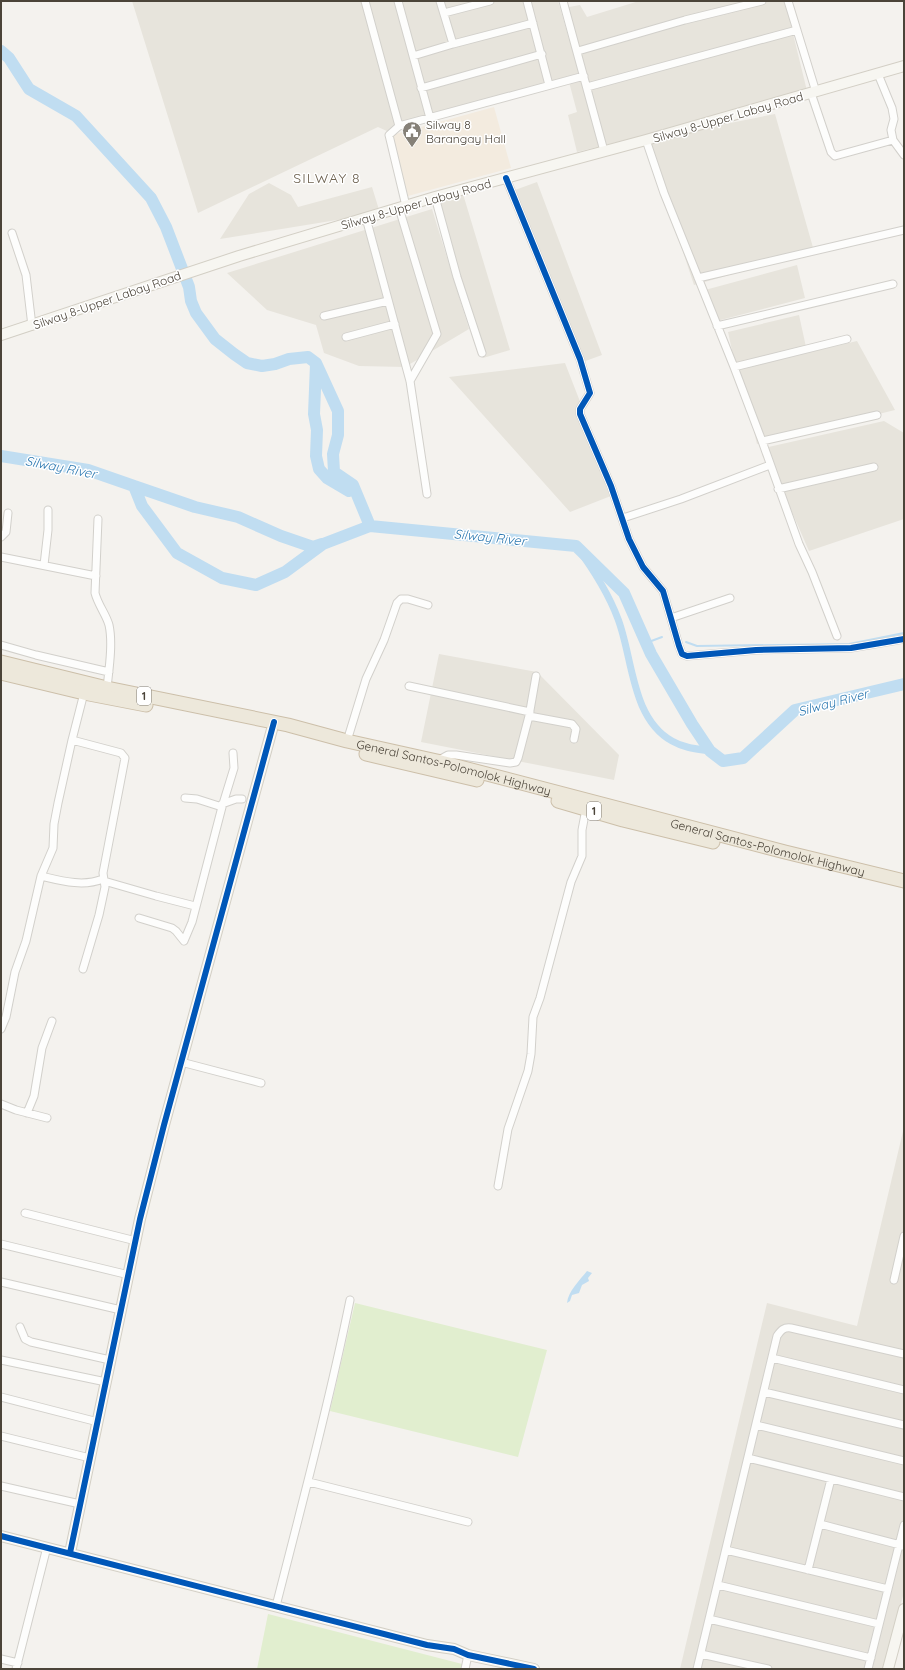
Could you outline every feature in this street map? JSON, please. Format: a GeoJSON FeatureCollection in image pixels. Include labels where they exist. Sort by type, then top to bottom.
{"type":"FeatureCollection","features":[{"type":"Feature","properties":{"kind":"highway","name":"General Santos-Polomolok Highway"},"geometry":{"type":"LineString","coordinates":[[1,662],[273,726],[437,761],[785,852],[904,881]]}},
{"type":"Feature","properties":{"kind":"highway","name":"1"},"geometry":{"type":"LineString","coordinates":[[1,672],[84,693],[273,726],[419,767],[520,790],[623,820],[904,888]]}},
{"type":"Feature","properties":{"kind":"street"},"geometry":{"type":"LineString","coordinates":[[365,1],[399,126]]}},
{"type":"Feature","properties":{"kind":"street"},"geometry":{"type":"LineString","coordinates":[[398,1],[430,118]]}},
{"type":"Feature","properties":{"kind":"street"},"geometry":{"type":"LineString","coordinates":[[440,1],[453,44]]}},
{"type":"Feature","properties":{"kind":"street"},"geometry":{"type":"LineString","coordinates":[[444,13],[490,1]]}},
{"type":"Feature","properties":{"kind":"street"},"geometry":{"type":"LineString","coordinates":[[526,1],[542,54],[549,85]]}},
{"type":"Feature","properties":{"kind":"street"},"geometry":{"type":"LineString","coordinates":[[564,1],[604,151]]}},
{"type":"Feature","properties":{"kind":"street"},"geometry":{"type":"LineString","coordinates":[[578,51],[685,20],[762,1]]}},
{"type":"Feature","properties":{"kind":"street"},"geometry":{"type":"LineString","coordinates":[[788,1],[831,152],[835,156],[893,140]]}},
{"type":"Feature","properties":{"kind":"street"},"geometry":{"type":"LineString","coordinates":[[413,56],[533,23]]}},
{"type":"Feature","properties":{"kind":"street"},"geometry":{"type":"LineString","coordinates":[[587,87],[797,30]]}},
{"type":"Feature","properties":{"kind":"street"},"geometry":{"type":"LineString","coordinates":[[421,88],[542,54]]}},
{"type":"Feature","properties":{"kind":"street","name":"Silway 8-Upper Labay Road"},"geometry":{"type":"LineString","coordinates":[[1,335],[32,326],[169,279],[435,197],[646,140],[904,66]]}},
{"type":"Feature","properties":{"kind":"street"},"geometry":{"type":"LineString","coordinates":[[878,74],[892,108],[894,119],[891,130],[893,140],[904,156]]}},
{"type":"Feature","properties":{"kind":"street"},"geometry":{"type":"LineString","coordinates":[[410,381],[437,334],[402,207],[389,134],[399,126],[584,76]]}},
{"type":"Feature","properties":{"kind":"street"},"geometry":{"type":"LineString","coordinates":[[646,140],[664,193],[734,367],[762,441],[778,489],[836,636]]}},
{"type":"Feature","properties":{"kind":"street"},"geometry":{"type":"LineString","coordinates":[[506,178],[580,359],[590,393],[580,409],[580,414],[611,486],[629,539],[641,562],[663,590],[683,655],[687,656],[756,650],[851,648],[904,639]]}},
{"type":"Feature","properties":{"kind":"street"},"geometry":{"type":"LineString","coordinates":[[435,197],[457,277],[482,353]]}},
{"type":"Feature","properties":{"kind":"street"},"geometry":{"type":"LineString","coordinates":[[366,218],[410,381],[427,494]]}},
{"type":"Feature","properties":{"kind":"street"},"geometry":{"type":"LineString","coordinates":[[698,278],[904,230]]}},
{"type":"Feature","properties":{"kind":"street"},"geometry":{"type":"LineString","coordinates":[[12,233],[26,275],[32,326]]}},
{"type":"Feature","properties":{"kind":"street"},"geometry":{"type":"LineString","coordinates":[[717,326],[894,284]]}},
{"type":"Feature","properties":{"kind":"street"},"geometry":{"type":"LineString","coordinates":[[324,316],[388,301]]}},
{"type":"Feature","properties":{"kind":"street"},"geometry":{"type":"LineString","coordinates":[[346,337],[395,324]]}},
{"type":"Feature","properties":{"kind":"street"},"geometry":{"type":"LineString","coordinates":[[734,367],[847,339]]}},
{"type":"Feature","properties":{"kind":"street"},"geometry":{"type":"LineString","coordinates":[[762,441],[878,415]]}},
{"type":"Feature","properties":{"kind":"street"},"geometry":{"type":"LineString","coordinates":[[623,518],[681,499],[770,465]]}},
{"type":"Feature","properties":{"kind":"street"},"geometry":{"type":"LineString","coordinates":[[778,489],[874,467]]}},
{"type":"Feature","properties":{"kind":"street"},"geometry":{"type":"LineString","coordinates":[[44,565],[48,530],[48,510]]}},
{"type":"Feature","properties":{"kind":"street"},"geometry":{"type":"LineString","coordinates":[[1,537],[6,532],[8,513]]}},
{"type":"Feature","properties":{"kind":"street"},"geometry":{"type":"LineString","coordinates":[[98,519],[95,593],[109,626],[109,672],[107,688]]}},
{"type":"Feature","properties":{"kind":"street"},"geometry":{"type":"LineString","coordinates":[[1,557],[96,576]]}},
{"type":"Feature","properties":{"kind":"street"},"geometry":{"type":"LineString","coordinates":[[671,618],[730,598]]}},
{"type":"Feature","properties":{"kind":"street"},"geometry":{"type":"LineString","coordinates":[[347,741],[366,679],[384,640],[397,603],[401,599],[408,599],[428,605]]}},
{"type":"Feature","properties":{"kind":"street"},"geometry":{"type":"LineString","coordinates":[[1,645],[36,655],[109,672]]}},
{"type":"Feature","properties":{"kind":"street"},"geometry":{"type":"LineString","coordinates":[[437,761],[451,755],[510,763],[516,762],[530,714],[536,676]]}},
{"type":"Feature","properties":{"kind":"street"},"geometry":{"type":"LineString","coordinates":[[409,686],[572,724],[576,729],[574,739]]}},
{"type":"Feature","properties":{"kind":"street"},"geometry":{"type":"LineString","coordinates":[[1,1029],[6,1017],[15,972],[26,942],[42,876],[53,848],[54,824],[58,802],[84,693]]}},
{"type":"Feature","properties":{"kind":"street"},"geometry":{"type":"LineString","coordinates":[[70,1553],[140,1219],[181,1062],[273,726]]}},
{"type":"Feature","properties":{"kind":"street"},"geometry":{"type":"LineString","coordinates":[[72,740],[122,753],[125,758],[103,880],[105,887],[99,914],[83,968]]}},
{"type":"Feature","properties":{"kind":"street"},"geometry":{"type":"LineString","coordinates":[[139,918],[176,931],[184,944],[192,922],[222,806],[234,768],[233,753]]}},
{"type":"Feature","properties":{"kind":"street"},"geometry":{"type":"LineString","coordinates":[[185,798],[196,799],[222,806],[242,799]]}},
{"type":"Feature","properties":{"kind":"street"},"geometry":{"type":"LineString","coordinates":[[498,1186],[508,1129],[528,1071],[531,1054],[533,1017],[540,998],[571,882],[582,856],[582,830],[586,809]]}},
{"type":"Feature","properties":{"kind":"street"},"geometry":{"type":"LineString","coordinates":[[42,876],[66,882],[85,883],[103,880],[195,906]]}},
{"type":"Feature","properties":{"kind":"street"},"geometry":{"type":"LineString","coordinates":[[27,1113],[34,1096],[42,1048],[52,1021]]}},
{"type":"Feature","properties":{"kind":"street"},"geometry":{"type":"LineString","coordinates":[[181,1062],[261,1083]]}},
{"type":"Feature","properties":{"kind":"street"},"geometry":{"type":"LineString","coordinates":[[1,1104],[47,1118]]}},
{"type":"Feature","properties":{"kind":"street"},"geometry":{"type":"LineString","coordinates":[[25,1213],[136,1241]]}},
{"type":"Feature","properties":{"kind":"street"},"geometry":{"type":"LineString","coordinates":[[894,1280],[904,1236]]}},
{"type":"Feature","properties":{"kind":"street"},"geometry":{"type":"LineString","coordinates":[[1,1244],[129,1275]]}},
{"type":"Feature","properties":{"kind":"street"},"geometry":{"type":"LineString","coordinates":[[1,1282],[121,1310]]}},
{"type":"Feature","properties":{"kind":"street"},"geometry":{"type":"LineString","coordinates":[[276,1606],[309,1482],[350,1300]]}},
{"type":"Feature","properties":{"kind":"street"},"geometry":{"type":"LineString","coordinates":[[20,1327],[25,1339],[31,1342],[110,1360]]}},
{"type":"Feature","properties":{"kind":"street"},"geometry":{"type":"LineString","coordinates":[[697,1669],[777,1336],[780,1332],[787,1328],[904,1354]]}},
{"type":"Feature","properties":{"kind":"street"},"geometry":{"type":"LineString","coordinates":[[772,1358],[904,1390]]}},
{"type":"Feature","properties":{"kind":"street"},"geometry":{"type":"LineString","coordinates":[[1,1360],[106,1382]]}},
{"type":"Feature","properties":{"kind":"street"},"geometry":{"type":"LineString","coordinates":[[764,1392],[904,1425]]}},
{"type":"Feature","properties":{"kind":"street"},"geometry":{"type":"LineString","coordinates":[[1,1397],[98,1422]]}},
{"type":"Feature","properties":{"kind":"street"},"geometry":{"type":"LineString","coordinates":[[756,1425],[904,1461]]}},
{"type":"Feature","properties":{"kind":"street"},"geometry":{"type":"LineString","coordinates":[[1,1436],[90,1458]]}},
{"type":"Feature","properties":{"kind":"street"},"geometry":{"type":"LineString","coordinates":[[748,1458],[904,1497]]}},
{"type":"Feature","properties":{"kind":"street"},"geometry":{"type":"LineString","coordinates":[[808,1570],[831,1479]]}},
{"type":"Feature","properties":{"kind":"street"},"geometry":{"type":"LineString","coordinates":[[309,1482],[468,1522]]}},
{"type":"Feature","properties":{"kind":"street"},"geometry":{"type":"LineString","coordinates":[[1,1486],[80,1504]]}},
{"type":"Feature","properties":{"kind":"street"},"geometry":{"type":"LineString","coordinates":[[820,1524],[902,1545]]}},
{"type":"Feature","properties":{"kind":"street"},"geometry":{"type":"LineString","coordinates":[[868,1669],[888,1590],[902,1545],[904,1526]]}},
{"type":"Feature","properties":{"kind":"street"},"geometry":{"type":"LineString","coordinates":[[1,1536],[427,1645],[454,1649],[468,1655],[534,1669]]}},
{"type":"Feature","properties":{"kind":"street"},"geometry":{"type":"LineString","coordinates":[[1,1659],[17,1666],[47,1547]]}},
{"type":"Feature","properties":{"kind":"street"},"geometry":{"type":"LineString","coordinates":[[726,1550],[888,1590]]}},
{"type":"Feature","properties":{"kind":"street"},"geometry":{"type":"LineString","coordinates":[[718,1585],[879,1624]]}},
{"type":"Feature","properties":{"kind":"street"},"geometry":{"type":"LineString","coordinates":[[888,1669],[904,1609]]}},
{"type":"Feature","properties":{"kind":"street"},"geometry":{"type":"LineString","coordinates":[[709,1619],[871,1658]]}},
{"type":"Feature","properties":{"kind":"street"},"geometry":{"type":"LineString","coordinates":[[701,1654],[768,1669]]}},
{"type":"Feature","properties":{"kind":"street"},"geometry":{"type":"LineString","coordinates":[[465,1669],[468,1655]]}},
{"type":"Feature","properties":{"kind":"shaded area"},"geometry":{"type":"Polygon","coordinates":[[[132,1],[558,1],[569,39],[569,7],[580,5],[587,17],[639,1],[785,1],[808,95],[577,152],[568,115],[577,112],[569,82],[389,132],[378,127],[198,213],[132,1]]]}},
{"type":"Feature","properties":{"kind":"shaded area"},"geometry":{"type":"Polygon","coordinates":[[[494,107],[511,168],[408,196],[392,135],[494,107]]]}},
{"type":"Feature","properties":{"kind":"shaded area"},"geometry":{"type":"Polygon","coordinates":[[[775,114],[814,251],[694,285],[646,140],[775,114]]]}},
{"type":"Feature","properties":{"kind":"shaded area"},"geometry":{"type":"Polygon","coordinates":[[[537,182],[602,355],[580,363],[515,190],[537,182]]]}},
{"type":"Feature","properties":{"kind":"shaded area"},"geometry":{"type":"Polygon","coordinates":[[[269,183],[291,195],[298,207],[372,187],[380,213],[220,239],[249,194],[269,183]]]}},
{"type":"Feature","properties":{"kind":"shaded area"},"geometry":{"type":"Polygon","coordinates":[[[463,194],[510,350],[483,358],[436,203],[463,194]]]}},
{"type":"Feature","properties":{"kind":"shaded area"},"geometry":{"type":"Polygon","coordinates":[[[432,209],[469,329],[405,367],[359,366],[324,353],[316,325],[267,310],[227,273],[432,209]]]}},
{"type":"Feature","properties":{"kind":"shaded area"},"geometry":{"type":"Polygon","coordinates":[[[797,265],[805,298],[713,322],[705,290],[797,265]]]}},
{"type":"Feature","properties":{"kind":"shaded area"},"geometry":{"type":"Polygon","coordinates":[[[799,315],[806,347],[735,364],[728,332],[799,315]]]}},
{"type":"Feature","properties":{"kind":"shaded area"},"geometry":{"type":"Polygon","coordinates":[[[857,341],[895,410],[757,444],[739,369],[857,341]]]}},
{"type":"Feature","properties":{"kind":"shaded area"},"geometry":{"type":"Polygon","coordinates":[[[565,363],[616,494],[570,512],[449,377],[565,363]]]}},
{"type":"Feature","properties":{"kind":"shaded area"},"geometry":{"type":"Polygon","coordinates":[[[884,421],[904,433],[904,519],[809,551],[764,448],[884,421]]]}},
{"type":"Feature","properties":{"kind":"shaded area"},"geometry":{"type":"Polygon","coordinates":[[[439,654],[537,672],[619,755],[614,780],[421,742],[439,654]]]}},
{"type":"Feature","properties":{"kind":"shaded area"},"geometry":{"type":"Polygon","coordinates":[[[904,1127],[904,1592],[884,1669],[680,1669],[767,1303],[857,1326],[904,1127]]]}},
{"type":"Feature","properties":{"kind":"green space"},"geometry":{"type":"Polygon","coordinates":[[[355,1303],[547,1350],[518,1457],[330,1411],[355,1303]]]}},
{"type":"Feature","properties":{"kind":"green space"},"geometry":{"type":"Polygon","coordinates":[[[268,1614],[466,1665],[464,1669],[257,1669],[268,1614]]]}},
{"type":"Feature","properties":{"kind":"water"},"geometry":{"type":"Polygon","coordinates":[[[587,1271],[592,1273],[588,1278],[589,1281],[582,1285],[579,1293],[572,1295],[570,1301],[567,1303],[572,1290],[587,1271]]]}},
{"type":"Feature","properties":{"kind":"waterway"},"geometry":{"type":"LineString","coordinates":[[1,51],[9,58],[29,89],[76,116],[151,198],[166,227],[189,287],[191,301],[196,313],[215,339],[247,363],[262,366],[275,364],[289,359],[308,357],[316,363],[338,411],[338,435],[333,454],[334,472],[353,485],[370,526]]}},
{"type":"Feature","properties":{"kind":"waterway"},"geometry":{"type":"LineString","coordinates":[[316,364],[314,414],[317,430],[316,456],[319,469],[327,478],[349,491]]}},
{"type":"Feature","properties":{"kind":"waterway","name":"Silway River"},"geometry":{"type":"LineString","coordinates":[[1,456],[88,470],[134,486],[142,506],[177,553],[222,578],[256,585],[285,572],[323,544],[370,526],[576,546],[624,593],[651,654],[692,724],[710,751],[723,761],[743,758],[795,710],[904,684]]}},
{"type":"Feature","properties":{"kind":"waterway"},"geometry":{"type":"LineString","coordinates":[[134,486],[195,507],[238,517],[281,536],[313,547],[322,544]]}},
{"type":"Feature","properties":{"kind":"waterway"},"geometry":{"type":"LineString","coordinates":[[576,546],[600,581],[610,599],[623,634],[635,686],[648,718],[659,731],[672,741],[686,747],[710,751]]}},
{"type":"Feature","properties":{"kind":"waterway"},"geometry":{"type":"LineString","coordinates":[[686,642],[697,646],[849,644],[904,633]]}},
{"type":"Feature","properties":{"kind":"waterway"},"geometry":{"type":"LineString","coordinates":[[646,643],[662,637]]}},
{"type":"Feature","properties":{"kind":"cycle path"},"geometry":{"type":"LineString","coordinates":[[506,178],[580,359],[590,393],[580,409],[580,414],[611,486],[629,539],[643,567],[663,591],[682,654],[687,656],[756,650],[851,648],[904,639]]}},
{"type":"Feature","properties":{"kind":"cycle path"},"geometry":{"type":"LineString","coordinates":[[70,1553],[140,1219],[164,1125],[274,722]]}},
{"type":"Feature","properties":{"kind":"cycle path"},"geometry":{"type":"LineString","coordinates":[[1,1536],[427,1645],[454,1649],[468,1655],[534,1669]]}},
{"type":"Feature","properties":{"kind":"place","name":"Silway 8 Barangay Hall"},"geometry":{"type":"Point","coordinates":[412,148]}},
{"type":"Feature","properties":{"kind":"district","name":"SILWAY 8"},"geometry":{"type":"Point","coordinates":[327,178]}}]}
